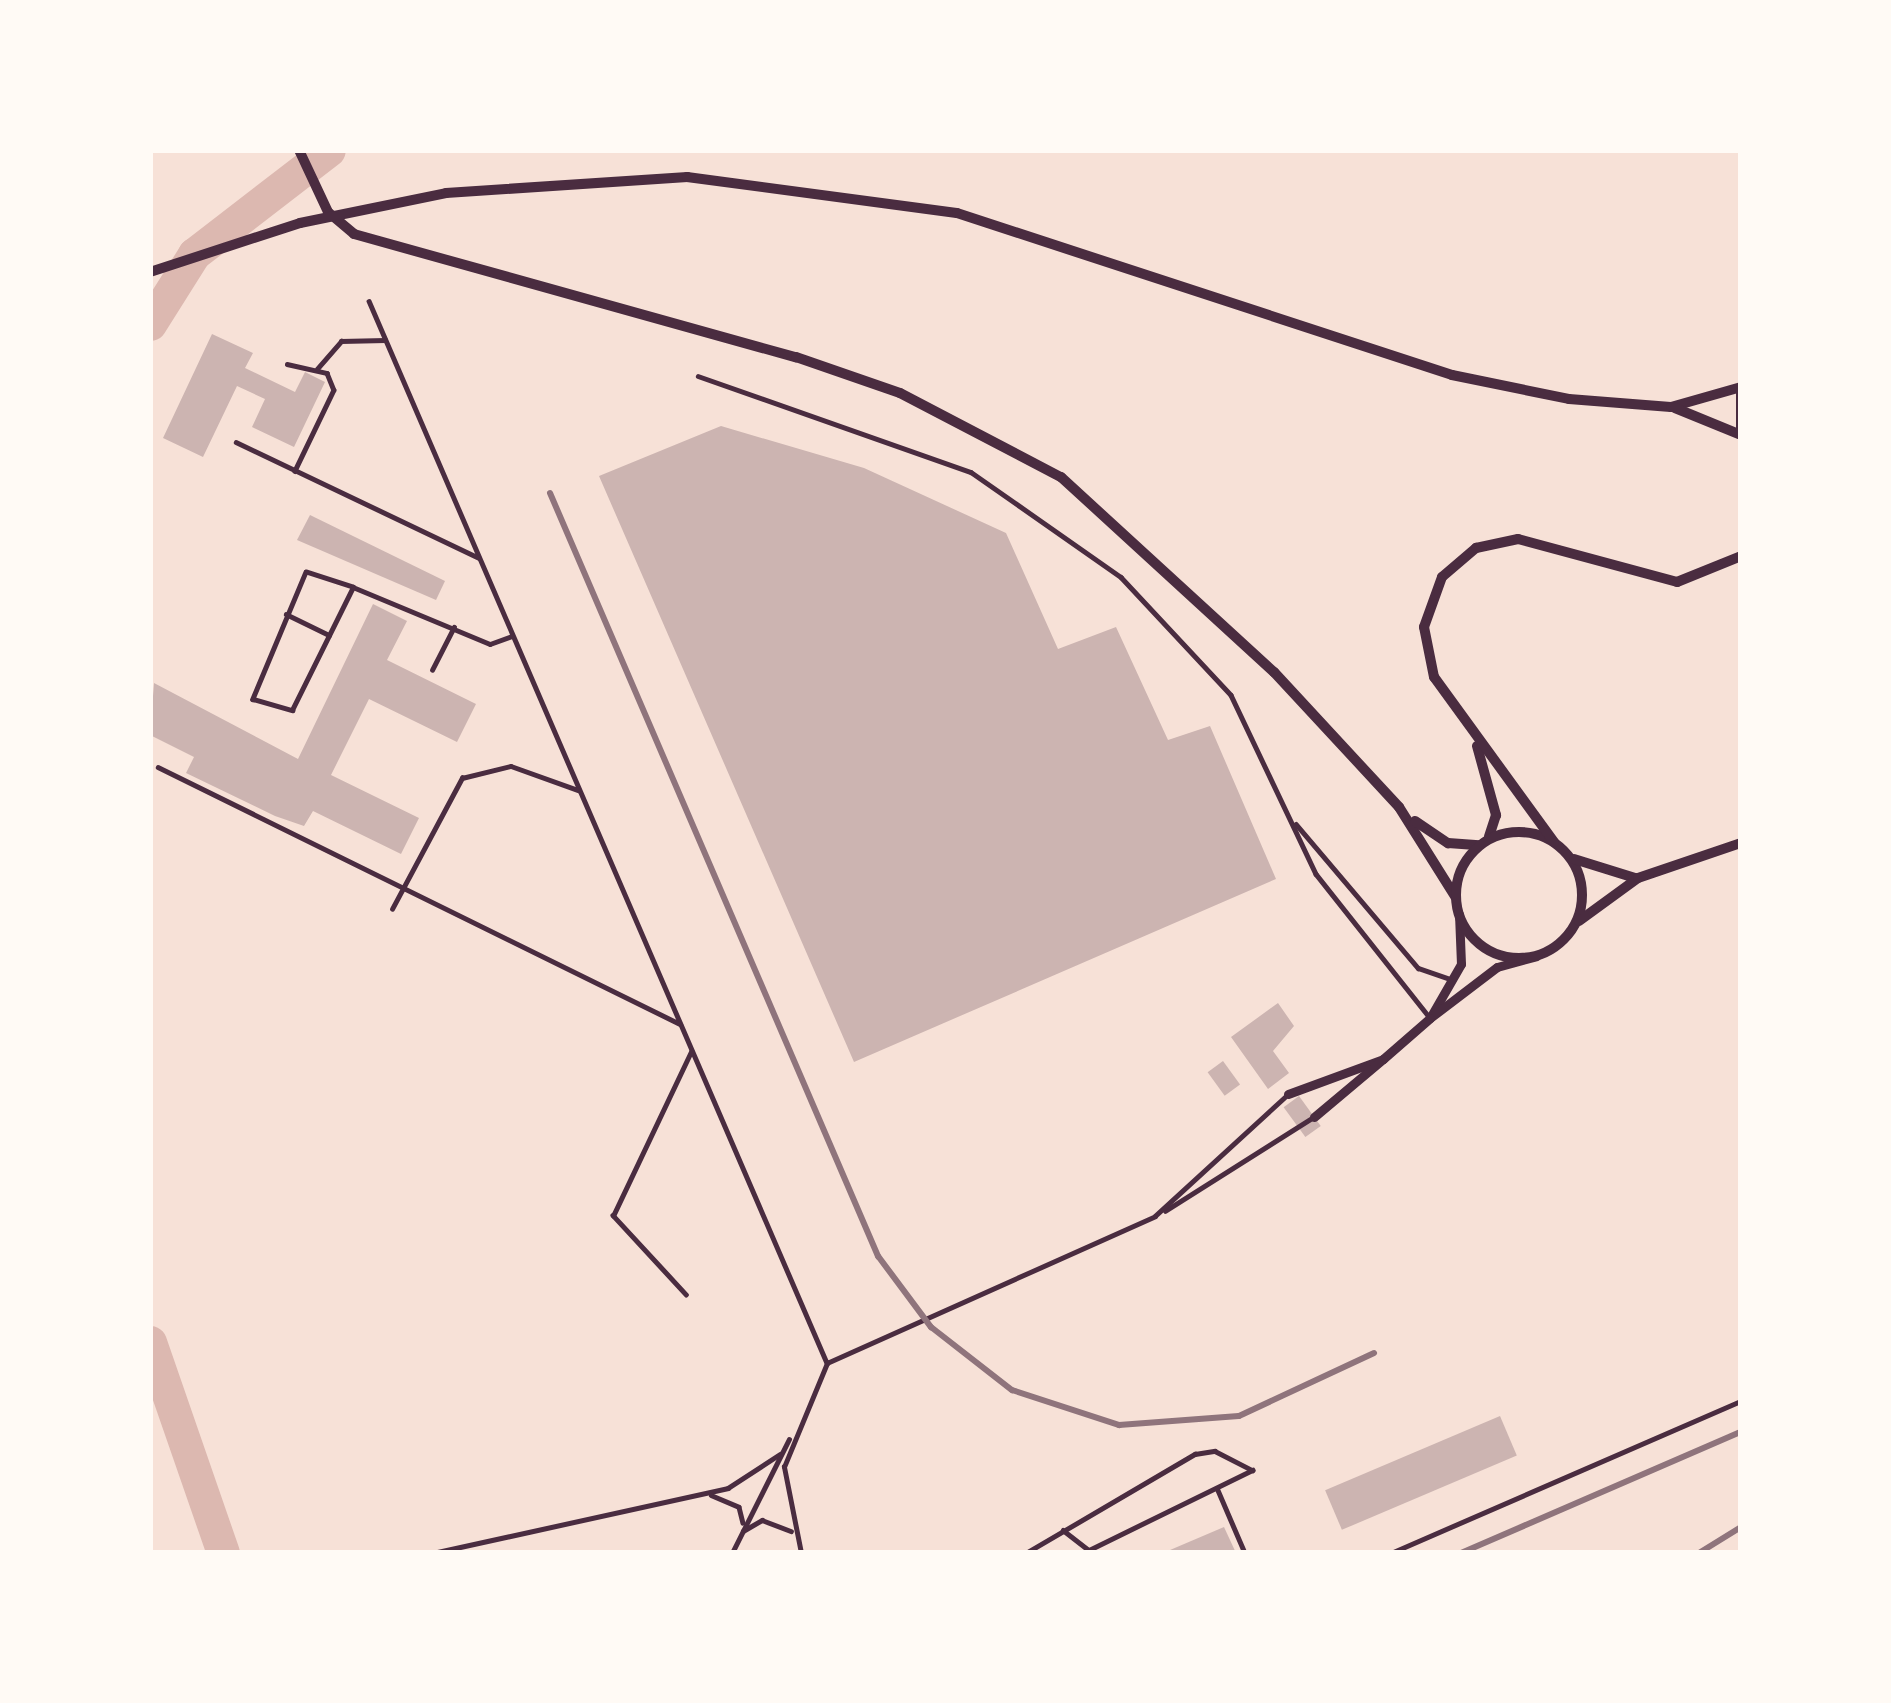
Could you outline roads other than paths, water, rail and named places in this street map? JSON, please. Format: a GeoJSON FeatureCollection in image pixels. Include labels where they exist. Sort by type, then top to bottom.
{"type":"FeatureCollection","features":[{"type":"Feature","properties":{"kind":"street"},"geometry":{"type":"LineString","coordinates":[[299,150],[338,224],[368,240],[796,357],[982,431],[1125,525],[1399,807],[1436,838],[1485,842],[1518,832],[1554,842]]}},
{"type":"Feature","properties":{"kind":"street"},"geometry":{"type":"LineString","coordinates":[[150,272],[382,205],[600,178],[765,184],[957,213],[1452,375],[1671,407],[1741,431],[1741,388],[1671,407]]}},
{"type":"Feature","properties":{"kind":"street"},"geometry":{"type":"LineString","coordinates":[[1638,878],[1569,856],[1474,737],[1424,644],[1432,594],[1461,556],[1518,539],[1677,582],[1741,556]]}},
{"type":"Feature","properties":{"kind":"street"},"geometry":{"type":"LineString","coordinates":[[1456,898],[1496,815],[1474,737]]}},
{"type":"Feature","properties":{"kind":"street"},"geometry":{"type":"LineString","coordinates":[[1399,807],[1456,898],[1460,914],[1456,980],[1430,1018]]}},
{"type":"Feature","properties":{"kind":"street"},"geometry":{"type":"LineString","coordinates":[[1314,1117],[1497,967],[1537,956],[1638,878],[1741,843]]}},
{"type":"Feature","properties":{"kind":"street"},"geometry":{"type":"LineString","coordinates":[[1569,856],[1583,893],[1570,932]]}},
{"type":"Feature","properties":{"kind":"street"},"geometry":{"type":"LineString","coordinates":[[1460,914],[1496,953],[1537,956]]}},
{"type":"Feature","properties":{"kind":"street"},"geometry":{"type":"LineString","coordinates":[[1288,1094],[1383,1059]]}},
{"type":"Feature","properties":{"kind":"lane"},"geometry":{"type":"LineString","coordinates":[[369,301],[827,1363]]}},
{"type":"Feature","properties":{"kind":"lane"},"geometry":{"type":"LineString","coordinates":[[317,369],[341,341],[385,340]]}},
{"type":"Feature","properties":{"kind":"lane"},"geometry":{"type":"LineString","coordinates":[[287,364],[317,369],[334,390],[295,471]]}},
{"type":"Feature","properties":{"kind":"lane"},"geometry":{"type":"LineString","coordinates":[[698,376],[890,436],[1069,533],[1231,695],[1316,874],[1430,1018]]}},
{"type":"Feature","properties":{"kind":"lane"},"geometry":{"type":"LineString","coordinates":[[236,442],[479,558]]}},
{"type":"Feature","properties":{"kind":"lane"},"geometry":{"type":"LineString","coordinates":[[353,587],[292,710],[254,700],[307,572],[353,587],[490,644],[512,635]]}},
{"type":"Feature","properties":{"kind":"lane"},"geometry":{"type":"LineString","coordinates":[[286,614],[329,635]]}},
{"type":"Feature","properties":{"kind":"lane"},"geometry":{"type":"LineString","coordinates":[[432,670],[454,627]]}},
{"type":"Feature","properties":{"kind":"lane"},"geometry":{"type":"LineString","coordinates":[[392,909],[462,778],[511,766],[578,790]]}},
{"type":"Feature","properties":{"kind":"lane"},"geometry":{"type":"LineString","coordinates":[[158,767],[680,1024]]}},
{"type":"Feature","properties":{"kind":"lane"},"geometry":{"type":"LineString","coordinates":[[1289,816],[1418,968],[1456,980]]}},
{"type":"Feature","properties":{"kind":"lane"},"geometry":{"type":"LineString","coordinates":[[686,1295],[613,1216],[691,1052]]}},
{"type":"Feature","properties":{"kind":"lane"},"geometry":{"type":"LineString","coordinates":[[1155,1216],[1288,1094]]}},
{"type":"Feature","properties":{"kind":"lane"},"geometry":{"type":"LineString","coordinates":[[732,1553],[827,1363],[1155,1216],[1314,1117]]}},
{"type":"Feature","properties":{"kind":"lane"},"geometry":{"type":"LineString","coordinates":[[1391,1553],[1741,1402]]}},
{"type":"Feature","properties":{"kind":"lane"},"geometry":{"type":"LineString","coordinates":[[792,1435],[784,1467],[801,1553]]}},
{"type":"Feature","properties":{"kind":"lane"},"geometry":{"type":"LineString","coordinates":[[1026,1553],[1063,1530],[1195,1454],[1215,1450],[1252,1470],[1089,1550],[1063,1530]]}},
{"type":"Feature","properties":{"kind":"lane"},"geometry":{"type":"LineString","coordinates":[[433,1553],[699,1495],[780,1454]]}},
{"type":"Feature","properties":{"kind":"lane"},"geometry":{"type":"LineString","coordinates":[[1217,1488],[1245,1553]]}},
{"type":"Feature","properties":{"kind":"lane"},"geometry":{"type":"LineString","coordinates":[[699,1495],[733,1501],[741,1532]]}},
{"type":"Feature","properties":{"kind":"lane"},"geometry":{"type":"LineString","coordinates":[[741,1532],[770,1520],[794,1535]]}},
{"type":"Feature","properties":{"kind":"waterway"},"geometry":{"type":"LineString","coordinates":[[150,324],[194,254],[329,150]]}},
{"type":"Feature","properties":{"kind":"waterway"},"geometry":{"type":"LineString","coordinates":[[150,1342],[223,1553]]}},
{"type":"Feature","properties":{"kind":"railway"},"geometry":{"type":"LineString","coordinates":[[550,493],[878,1256],[931,1327],[1012,1390],[1119,1425],[1239,1416],[1374,1353]]}},
{"type":"Feature","properties":{"kind":"railway"},"geometry":{"type":"LineString","coordinates":[[1461,1553],[1741,1432]]}},
{"type":"Feature","properties":{"kind":"railway"},"geometry":{"type":"LineString","coordinates":[[1699,1553],[1741,1527]]}}]}
